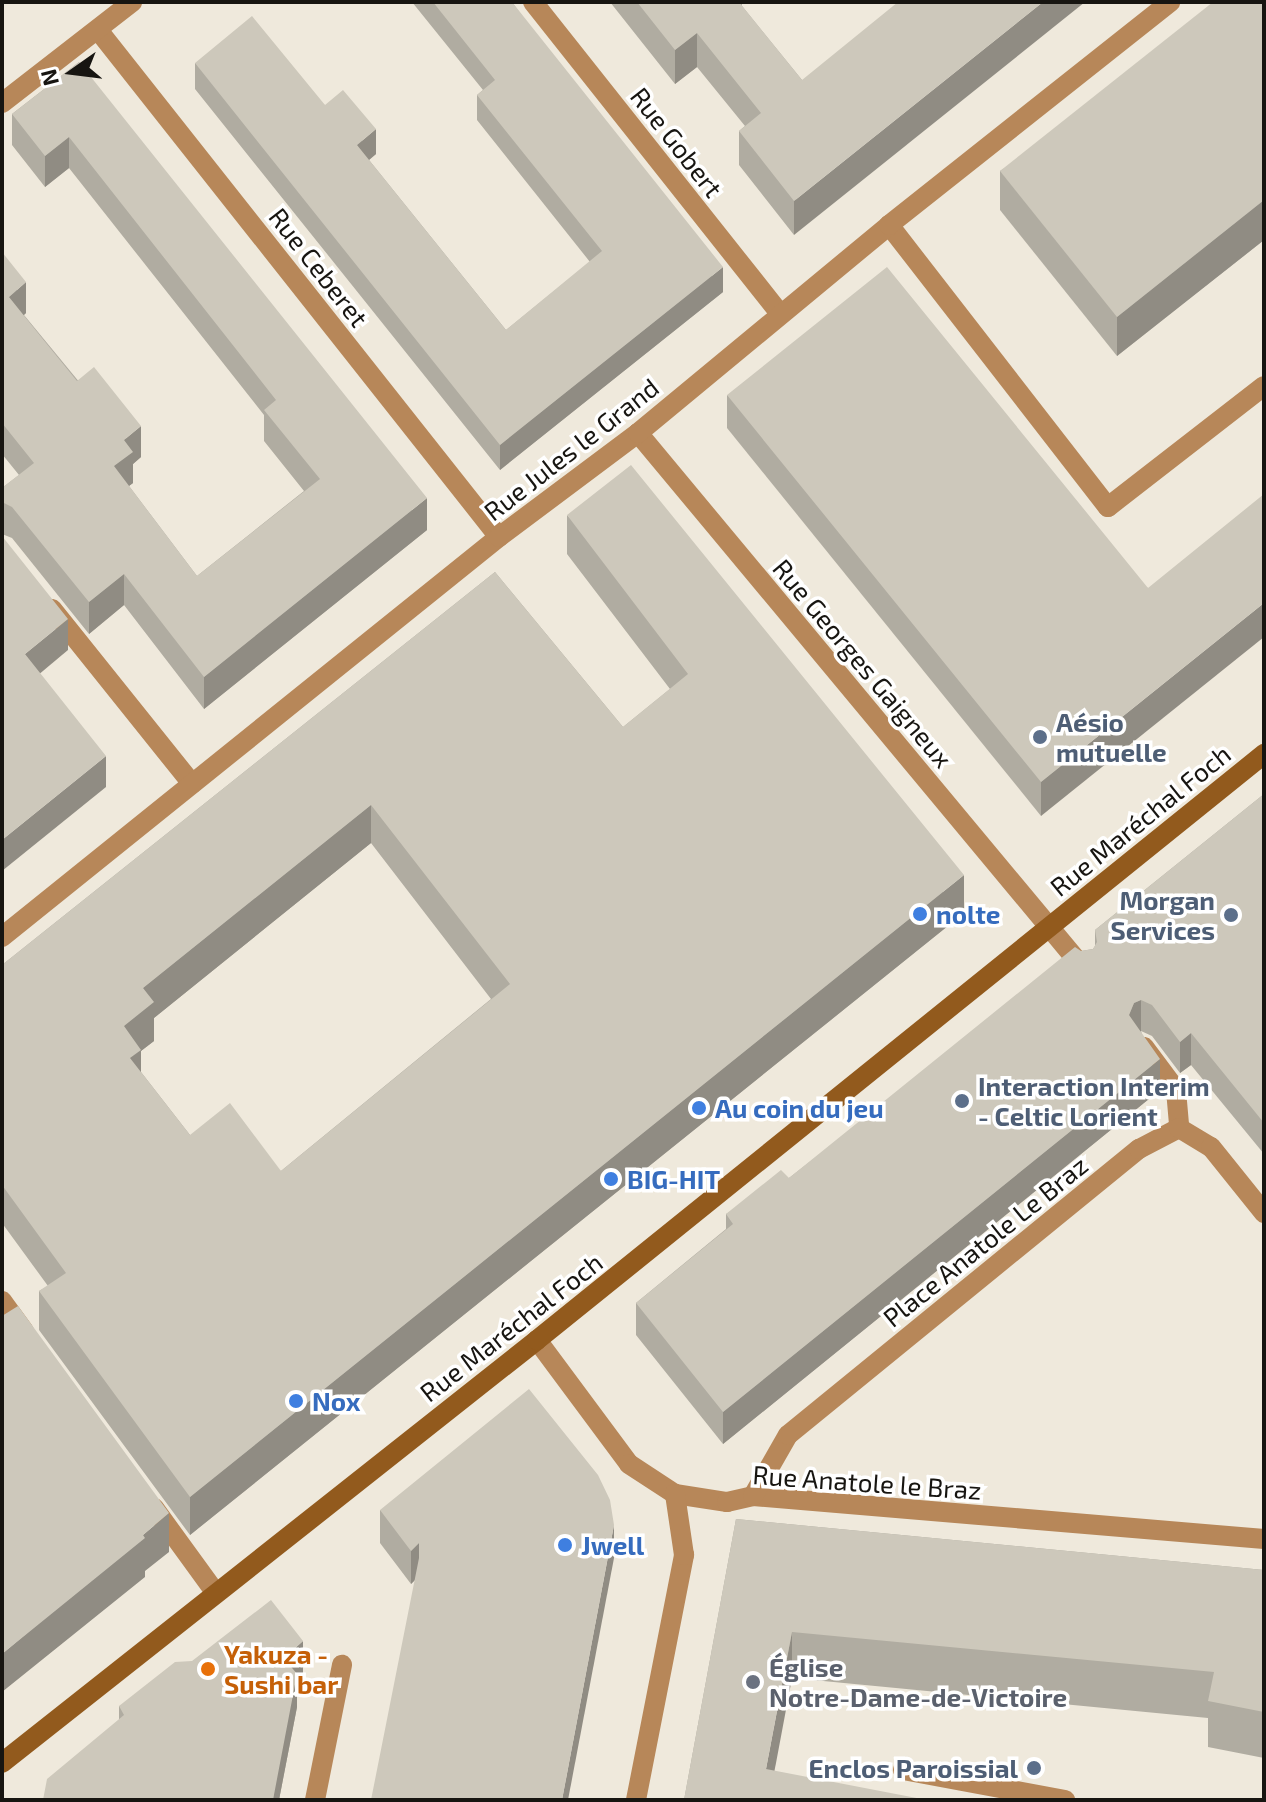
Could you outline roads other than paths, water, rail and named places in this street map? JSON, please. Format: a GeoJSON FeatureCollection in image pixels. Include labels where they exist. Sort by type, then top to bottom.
{"type":"FeatureCollection","features":[{"type":"Feature","properties":{"kind":"street"},"geometry":{"type":"LineString","coordinates":[[2,103],[132,2]]}},
{"type":"Feature","properties":{"kind":"street","name":"Rue Gobert"},"geometry":{"type":"LineString","coordinates":[[533,2],[780,314]]}},
{"type":"Feature","properties":{"kind":"street","name":"Rue Jules le Grand"},"geometry":{"type":"LineString","coordinates":[[2,937],[499,537],[638,433],[889,225],[1170,2]]}},
{"type":"Feature","properties":{"kind":"street","name":"Rue Ceberet"},"geometry":{"type":"LineString","coordinates":[[98,30],[499,537]]}},
{"type":"Feature","properties":{"kind":"street"},"geometry":{"type":"LineString","coordinates":[[889,225],[1108,507],[1264,386]]}},
{"type":"Feature","properties":{"kind":"street","name":"Rue Georges Gaigneux"},"geometry":{"type":"LineString","coordinates":[[638,433],[1049,926]]}},
{"type":"Feature","properties":{"kind":"street"},"geometry":{"type":"LineString","coordinates":[[40,593],[192,784]]}},
{"type":"Feature","properties":{"kind":"street","name":"Rue Maréchal Foch"},"geometry":{"type":"LineString","coordinates":[[2,1763],[537,1340],[1264,754]]}},
{"type":"Feature","properties":{"kind":"street","name":"Rue Maréchal Foch"},"geometry":{"type":"LineString","coordinates":[[1049,926],[1085,970]]}},
{"type":"Feature","properties":{"kind":"street"},"geometry":{"type":"LineString","coordinates":[[1142,1044],[1176,1090],[1179,1128],[1211,1147],[1264,1213]]}},
{"type":"Feature","properties":{"kind":"street","name":"Place Anatole Le Braz"},"geometry":{"type":"LineString","coordinates":[[753,1496],[788,1435],[1139,1149],[1179,1128]]}},
{"type":"Feature","properties":{"kind":"street"},"geometry":{"type":"LineString","coordinates":[[2,1301],[39,1351]]}},
{"type":"Feature","properties":{"kind":"street","name":"Rue Anatole le Braz"},"geometry":{"type":"LineString","coordinates":[[537,1340],[629,1464],[675,1494],[727,1502],[753,1496],[1264,1539]]}},
{"type":"Feature","properties":{"kind":"street"},"geometry":{"type":"LineString","coordinates":[[140,1490],[215,1592]]}},
{"type":"Feature","properties":{"kind":"street"},"geometry":{"type":"LineString","coordinates":[[636,1800],[684,1555],[675,1494]]}},
{"type":"Feature","properties":{"kind":"street"},"geometry":{"type":"LineString","coordinates":[[315,1800],[342,1665]]}},
{"type":"Feature","properties":{"kind":"street"},"geometry":{"type":"LineString","coordinates":[[903,1770],[1065,1800]]}},
{"type":"Feature","properties":{"kind":"place","name":"Aésio mutuelle"},"geometry":{"type":"Point","coordinates":[1040,737]}},
{"type":"Feature","properties":{"kind":"place","name":"nolte"},"geometry":{"type":"Point","coordinates":[920,914]}},
{"type":"Feature","properties":{"kind":"place","name":"Morgan Services"},"geometry":{"type":"Point","coordinates":[1231,915]}},
{"type":"Feature","properties":{"kind":"place","name":"Interaction Interim - Celtic Lorient"},"geometry":{"type":"Point","coordinates":[962,1101]}},
{"type":"Feature","properties":{"kind":"place","name":"Au coin du jeu"},"geometry":{"type":"Point","coordinates":[699,1108]}},
{"type":"Feature","properties":{"kind":"place","name":"BIG-HIT"},"geometry":{"type":"Point","coordinates":[611,1179]}},
{"type":"Feature","properties":{"kind":"place","name":"Nox"},"geometry":{"type":"Point","coordinates":[296,1401]}},
{"type":"Feature","properties":{"kind":"place","name":"Jwell"},"geometry":{"type":"Point","coordinates":[565,1545]}},
{"type":"Feature","properties":{"kind":"place","name":"Yakuza - Sushi bar"},"geometry":{"type":"Point","coordinates":[208,1669]}},
{"type":"Feature","properties":{"kind":"place","name":"Église Notre-Dame-de-Victoire"},"geometry":{"type":"Point","coordinates":[753,1682]}},
{"type":"Feature","properties":{"kind":"place","name":"Enclos Paroissial"},"geometry":{"type":"Point","coordinates":[1034,1768]}}]}
